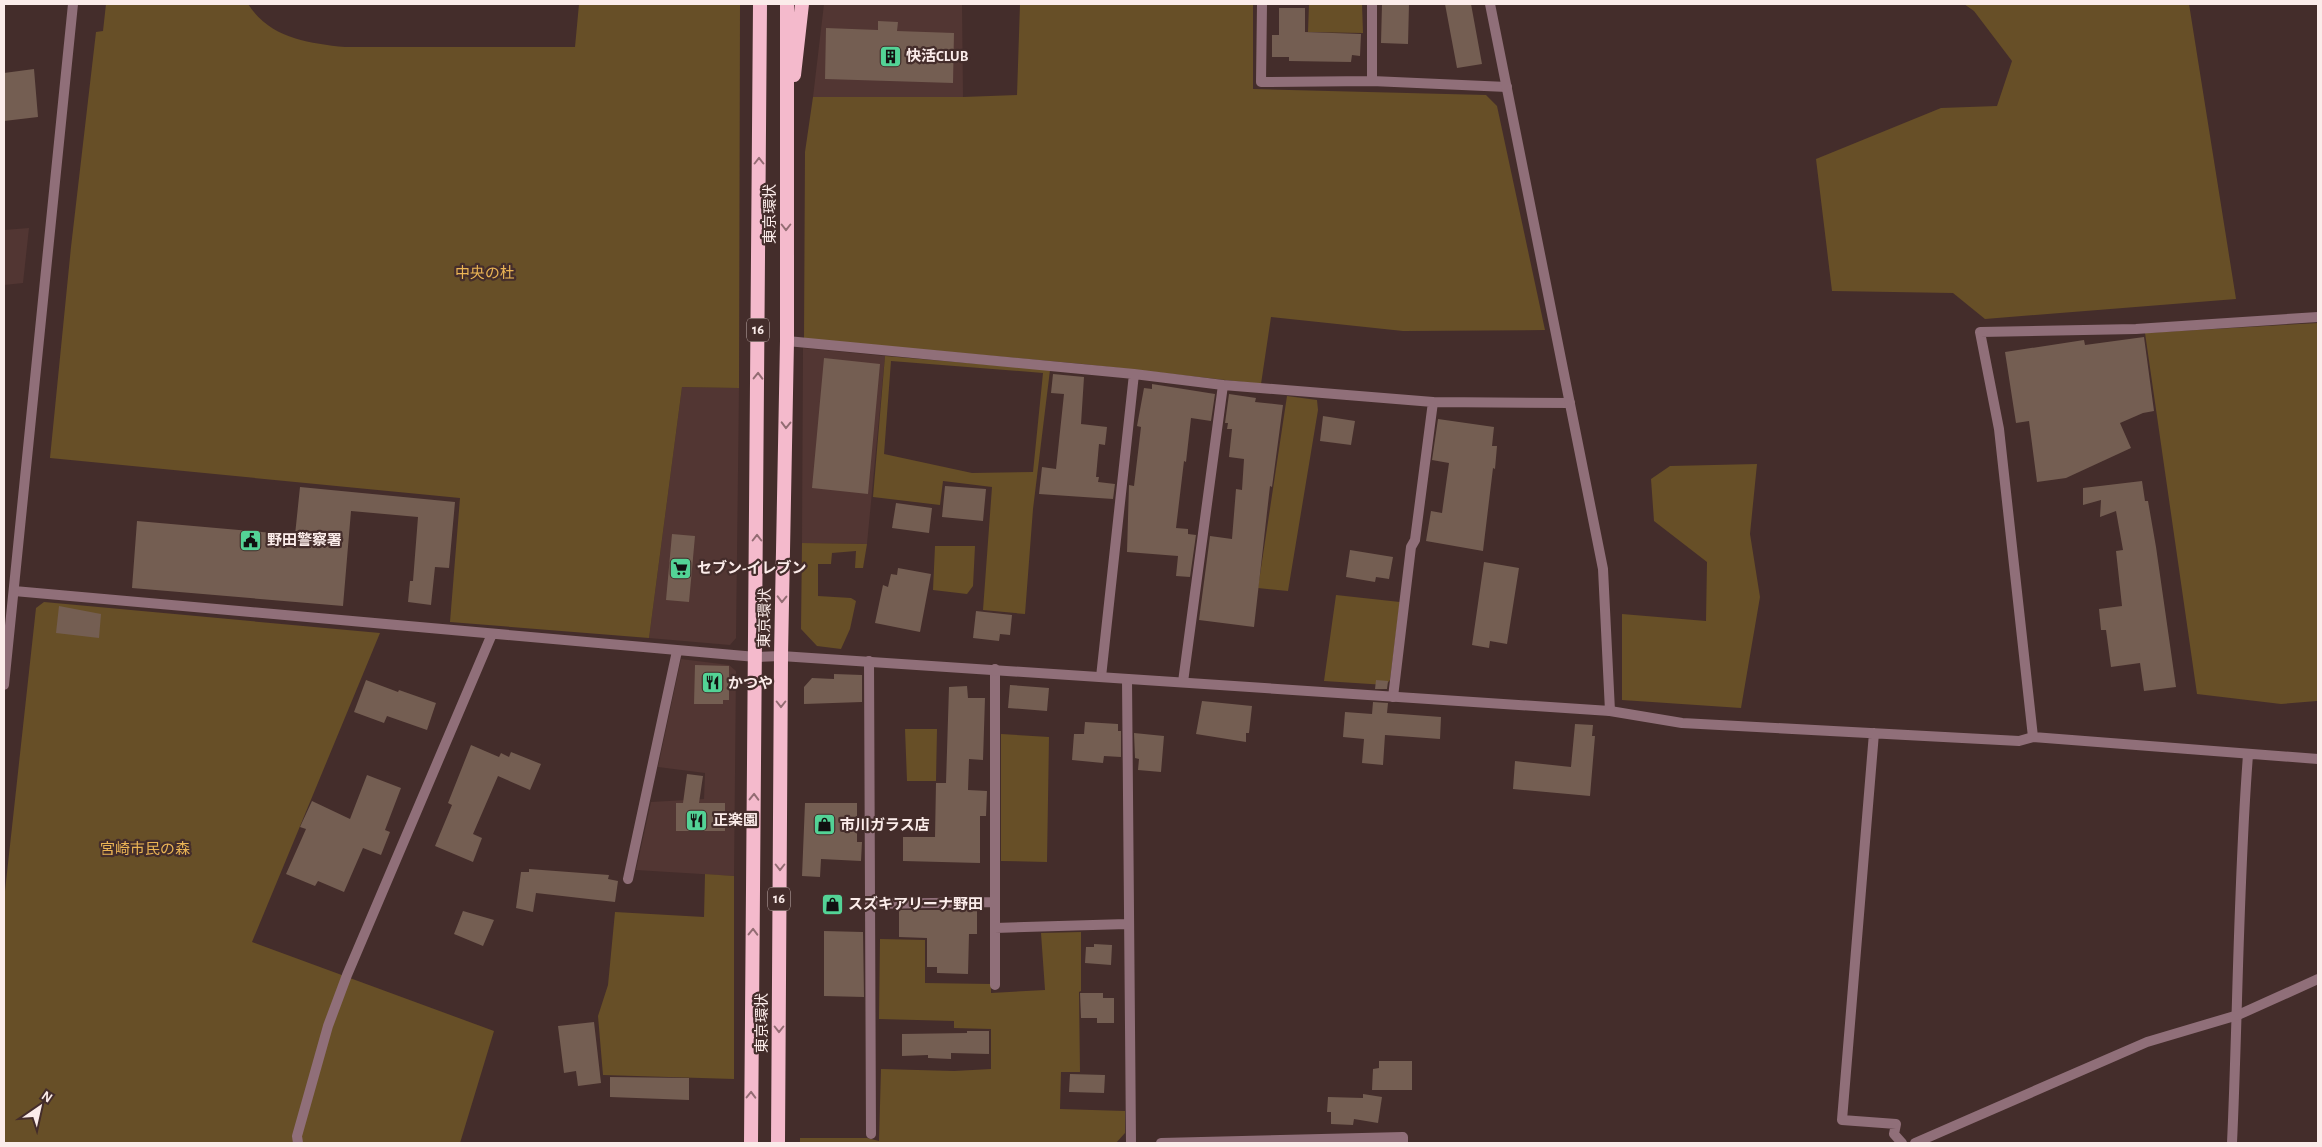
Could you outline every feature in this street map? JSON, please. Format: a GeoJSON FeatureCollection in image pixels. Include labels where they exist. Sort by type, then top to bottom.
{"type":"FeatureCollection","features":[{"type":"Feature","properties":{"kind":"highway","name":"東京環状"},"geometry":{"type":"LineString","coordinates":[[751,1143],[760,4]]}},
{"type":"Feature","properties":{"kind":"highway","name":"東京環状"},"geometry":{"type":"LineString","coordinates":[[778,1143],[781,656],[787,341],[787,4]]}},
{"type":"Feature","properties":{"kind":"highway","name":"16"},"geometry":{"type":"LineString","coordinates":[[786,144],[802,4]]}},
{"type":"Feature","properties":{"kind":"street"},"geometry":{"type":"LineString","coordinates":[[4,685],[73,4]]}},
{"type":"Feature","properties":{"kind":"street"},"geometry":{"type":"LineString","coordinates":[[1262,4],[1261,82],[1372,81],[1506,87]]}},
{"type":"Feature","properties":{"kind":"street"},"geometry":{"type":"LineString","coordinates":[[1372,4],[1372,81]]}},
{"type":"Feature","properties":{"kind":"street"},"geometry":{"type":"LineString","coordinates":[[1490,4],[1603,569],[1610,712]]}},
{"type":"Feature","properties":{"kind":"street"},"geometry":{"type":"LineString","coordinates":[[2033,737],[2000,429],[1980,332],[2136,329],[2318,317]]}},
{"type":"Feature","properties":{"kind":"street"},"geometry":{"type":"LineString","coordinates":[[787,341],[1134,374],[1223,385],[1433,402],[1570,402]]}},
{"type":"Feature","properties":{"kind":"street"},"geometry":{"type":"LineString","coordinates":[[1101,677],[1134,374]]}},
{"type":"Feature","properties":{"kind":"street"},"geometry":{"type":"LineString","coordinates":[[1183,682],[1223,385]]}},
{"type":"Feature","properties":{"kind":"street"},"geometry":{"type":"LineString","coordinates":[[1393,697],[1433,402]]}},
{"type":"Feature","properties":{"kind":"street"},"geometry":{"type":"LineString","coordinates":[[14,591],[756,657],[781,656],[994,669],[1610,712],[1682,723],[2020,741],[2033,737],[2318,760]]}},
{"type":"Feature","properties":{"kind":"street"},"geometry":{"type":"LineString","coordinates":[[298,1143],[297,1136],[331,1018],[427,781],[492,634]]}},
{"type":"Feature","properties":{"kind":"street"},"geometry":{"type":"LineString","coordinates":[[628,879],[677,651]]}},
{"type":"Feature","properties":{"kind":"street"},"geometry":{"type":"LineString","coordinates":[[869,661],[871,1134]]}},
{"type":"Feature","properties":{"kind":"street"},"geometry":{"type":"LineString","coordinates":[[994,669],[995,984]]}},
{"type":"Feature","properties":{"kind":"street"},"geometry":{"type":"LineString","coordinates":[[1127,679],[1127,924],[1131,1143]]}},
{"type":"Feature","properties":{"kind":"street"},"geometry":{"type":"LineString","coordinates":[[1874,733],[1842,1120],[1896,1124],[1894,1134],[1902,1143]]}},
{"type":"Feature","properties":{"kind":"street"},"geometry":{"type":"LineString","coordinates":[[2232,1143],[2238,1015],[2241,843],[2248,755]]}},
{"type":"Feature","properties":{"kind":"street"},"geometry":{"type":"LineString","coordinates":[[870,904],[995,902]]}},
{"type":"Feature","properties":{"kind":"street"},"geometry":{"type":"LineString","coordinates":[[995,928],[1127,924]]}},
{"type":"Feature","properties":{"kind":"street"},"geometry":{"type":"LineString","coordinates":[[1915,1143],[2147,1042],[2238,1015],[2318,979]]}},
{"type":"Feature","properties":{"kind":"street"},"geometry":{"type":"LineString","coordinates":[[1161,1143],[1403,1137],[1403,1143]]}},
{"type":"Feature","properties":{"kind":"shaded area"},"geometry":{"type":"Polygon","coordinates":[[[824,4],[962,4],[963,97],[813,97],[824,4]]]}},
{"type":"Feature","properties":{"kind":"shaded area"},"geometry":{"type":"Polygon","coordinates":[[[29,228],[23,283],[4,285],[4,230],[29,228]]]}},
{"type":"Feature","properties":{"kind":"shaded area"},"geometry":{"type":"Polygon","coordinates":[[[803,348],[885,356],[867,544],[802,543],[803,348]]]}},
{"type":"Feature","properties":{"kind":"shaded area"},"geometry":{"type":"Polygon","coordinates":[[[682,387],[739,388],[736,638],[730,645],[649,638],[682,387]]]}},
{"type":"Feature","properties":{"kind":"shaded area"},"geometry":{"type":"Polygon","coordinates":[[[681,659],[729,665],[736,671],[734,876],[636,870],[651,802],[704,799],[705,773],[658,767],[681,659]]]}},
{"type":"Feature","properties":{"kind":"green space","name":"中央の杜"},"geometry":{"type":"Polygon","coordinates":[[[106,4],[248,4],[267,24],[290,37],[303,41],[345,47],[575,47],[579,4],[740,4],[739,388],[682,387],[649,638],[450,622],[460,498],[50,458],[71,247],[96,32],[103,31],[106,4]]]}},
{"type":"Feature","properties":{"kind":"green space"},"geometry":{"type":"Polygon","coordinates":[[[1020,4],[1253,4],[1253,89],[1486,95],[1497,106],[1545,330],[1403,331],[1271,317],[1261,384],[1083,364],[804,339],[805,152],[813,97],[1017,95],[1020,4]]]}},
{"type":"Feature","properties":{"kind":"green space"},"geometry":{"type":"Polygon","coordinates":[[[1309,4],[1362,4],[1363,33],[1308,32],[1309,4]]]}},
{"type":"Feature","properties":{"kind":"green space"},"geometry":{"type":"Polygon","coordinates":[[[1964,4],[2189,4],[2236,299],[1985,319],[1953,293],[1832,291],[1816,159],[1941,108],[1997,106],[2012,61],[1974,11],[1964,4]]]}},
{"type":"Feature","properties":{"kind":"green space"},"geometry":{"type":"Polygon","coordinates":[[[2318,323],[2317,701],[2281,704],[2197,694],[2145,333],[2318,323]]]}},
{"type":"Feature","properties":{"kind":"green space"},"geometry":{"type":"Polygon","coordinates":[[[885,356],[1050,370],[1033,509],[1025,614],[983,610],[992,487],[943,481],[940,505],[873,497],[885,356]],[[891,361],[884,454],[972,473],[1033,472],[1043,373],[891,361]]]}},
{"type":"Feature","properties":{"kind":"green space"},"geometry":{"type":"Polygon","coordinates":[[[1287,396],[1317,400],[1318,410],[1288,591],[1258,588],[1287,396]]]}},
{"type":"Feature","properties":{"kind":"green space"},"geometry":{"type":"Polygon","coordinates":[[[1757,464],[1750,534],[1760,597],[1741,708],[1622,700],[1622,614],[1706,621],[1707,562],[1654,521],[1651,479],[1670,466],[1757,464]]]}},
{"type":"Feature","properties":{"kind":"green space"},"geometry":{"type":"Polygon","coordinates":[[[802,543],[867,544],[863,568],[855,568],[856,551],[832,553],[831,564],[818,564],[818,596],[851,598],[856,601],[850,629],[841,649],[817,646],[801,629],[802,543]]]}},
{"type":"Feature","properties":{"kind":"green space"},"geometry":{"type":"Polygon","coordinates":[[[935,546],[975,546],[973,586],[967,594],[933,590],[935,546]]]}},
{"type":"Feature","properties":{"kind":"green space"},"geometry":{"type":"Polygon","coordinates":[[[1336,595],[1400,602],[1390,680],[1386,685],[1324,681],[1336,595]]]}},
{"type":"Feature","properties":{"kind":"green space","name":"宮崎市民の森"},"geometry":{"type":"Polygon","coordinates":[[[44,602],[380,633],[252,942],[494,1031],[460,1143],[4,1143],[4,900],[36,608],[44,602]]]}},
{"type":"Feature","properties":{"kind":"green space"},"geometry":{"type":"Polygon","coordinates":[[[905,729],[937,729],[936,781],[907,781],[905,729]]]}},
{"type":"Feature","properties":{"kind":"green space"},"geometry":{"type":"Polygon","coordinates":[[[1001,734],[1049,737],[1047,862],[1001,861],[1001,734]]]}},
{"type":"Feature","properties":{"kind":"green space"},"geometry":{"type":"Polygon","coordinates":[[[705,874],[734,876],[734,1079],[603,1075],[598,1016],[608,985],[615,912],[704,917],[705,874]]]}},
{"type":"Feature","properties":{"kind":"green space"},"geometry":{"type":"Polygon","coordinates":[[[1081,932],[1081,991],[1079,992],[1080,1072],[1061,1072],[1060,1109],[1125,1111],[1125,1133],[1116,1143],[800,1143],[800,1138],[867,1138],[879,1141],[881,1069],[954,1071],[991,1069],[991,1029],[954,1028],[954,1021],[879,1019],[880,939],[925,940],[925,983],[991,984],[991,993],[1045,990],[1041,933],[1081,932]]]}},
{"type":"Feature","properties":{"kind":"building"},"geometry":{"type":"Polygon","coordinates":[[[1382,4],[1409,4],[1408,44],[1381,43],[1382,4]]]}},
{"type":"Feature","properties":{"kind":"building"},"geometry":{"type":"Polygon","coordinates":[[[1445,4],[1471,4],[1482,64],[1457,68],[1445,4]]]}},
{"type":"Feature","properties":{"kind":"building"},"geometry":{"type":"Polygon","coordinates":[[[1279,8],[1305,8],[1305,32],[1361,34],[1360,56],[1352,55],[1351,62],[1289,61],[1289,57],[1272,57],[1272,35],[1279,35],[1279,8]]]}},
{"type":"Feature","properties":{"kind":"building","name":"快活CLUB"},"geometry":{"type":"Polygon","coordinates":[[[878,21],[898,22],[897,31],[954,33],[953,83],[825,79],[826,28],[878,30],[878,21]]]}},
{"type":"Feature","properties":{"kind":"building"},"geometry":{"type":"Polygon","coordinates":[[[34,69],[38,117],[4,121],[4,73],[34,69]]]}},
{"type":"Feature","properties":{"kind":"building"},"geometry":{"type":"Polygon","coordinates":[[[2144,337],[2154,411],[2143,413],[2120,423],[2131,448],[2066,478],[2037,482],[2029,421],[2016,423],[2005,352],[2084,340],[2085,345],[2144,337]]]}},
{"type":"Feature","properties":{"kind":"building"},"geometry":{"type":"Polygon","coordinates":[[[824,358],[880,364],[868,494],[812,488],[824,358]]]}},
{"type":"Feature","properties":{"kind":"building"},"geometry":{"type":"Polygon","coordinates":[[[1053,374],[1084,377],[1081,424],[1107,427],[1105,445],[1099,444],[1096,477],[1099,477],[1098,482],[1115,484],[1113,499],[1039,494],[1042,467],[1056,469],[1064,394],[1051,393],[1053,374]]]}},
{"type":"Feature","properties":{"kind":"building"},"geometry":{"type":"Polygon","coordinates":[[[1152,384],[1215,394],[1211,421],[1191,418],[1186,462],[1184,461],[1176,528],[1188,529],[1188,534],[1196,535],[1190,577],[1176,576],[1178,556],[1127,552],[1129,485],[1134,486],[1141,427],[1137,426],[1144,388],[1152,389],[1152,384]]]}},
{"type":"Feature","properties":{"kind":"building"},"geometry":{"type":"Polygon","coordinates":[[[1229,394],[1256,398],[1255,402],[1283,405],[1272,487],[1270,486],[1254,627],[1199,620],[1210,536],[1232,539],[1236,489],[1242,490],[1244,459],[1229,457],[1232,429],[1227,429],[1228,423],[1225,423],[1229,394]]]}},
{"type":"Feature","properties":{"kind":"building"},"geometry":{"type":"Polygon","coordinates":[[[1323,416],[1355,421],[1351,445],[1320,441],[1323,416]]]}},
{"type":"Feature","properties":{"kind":"building"},"geometry":{"type":"Polygon","coordinates":[[[1438,419],[1494,427],[1492,446],[1497,446],[1495,469],[1493,468],[1483,551],[1426,541],[1431,511],[1442,513],[1449,463],[1432,460],[1438,419]]]}},
{"type":"Feature","properties":{"kind":"building"},"geometry":{"type":"Polygon","coordinates":[[[2142,481],[2145,501],[2148,501],[2156,547],[2176,687],[2144,691],[2140,663],[2111,667],[2106,630],[2101,630],[2099,609],[2122,606],[2116,551],[2123,550],[2116,511],[2100,517],[2101,500],[2083,505],[2083,488],[2142,481]]]}},
{"type":"Feature","properties":{"kind":"building"},"geometry":{"type":"Polygon","coordinates":[[[945,486],[986,489],[983,521],[942,517],[945,486]]]}},
{"type":"Feature","properties":{"kind":"building"},"geometry":{"type":"Polygon","coordinates":[[[300,487],[455,502],[449,568],[435,567],[431,605],[408,602],[410,581],[413,581],[418,517],[351,511],[343,606],[132,588],[137,521],[295,535],[300,487]]]}},
{"type":"Feature","properties":{"kind":"building"},"geometry":{"type":"Polygon","coordinates":[[[896,503],[932,508],[929,533],[892,528],[896,503]]]}},
{"type":"Feature","properties":{"kind":"building","name":"セブン-イレブン"},"geometry":{"type":"Polygon","coordinates":[[[672,534],[695,536],[689,602],[666,600],[672,534]]]}},
{"type":"Feature","properties":{"kind":"building"},"geometry":{"type":"Polygon","coordinates":[[[1350,550],[1393,557],[1389,579],[1376,577],[1375,582],[1346,577],[1350,550]]]}},
{"type":"Feature","properties":{"kind":"building"},"geometry":{"type":"Polygon","coordinates":[[[1484,562],[1519,568],[1507,644],[1490,641],[1489,648],[1472,645],[1484,562]]]}},
{"type":"Feature","properties":{"kind":"building"},"geometry":{"type":"Polygon","coordinates":[[[898,568],[931,574],[920,632],[875,623],[883,585],[888,587],[891,574],[897,575],[898,568]]]}},
{"type":"Feature","properties":{"kind":"building"},"geometry":{"type":"Polygon","coordinates":[[[59,606],[101,614],[99,638],[56,633],[59,606]]]}},
{"type":"Feature","properties":{"kind":"building"},"geometry":{"type":"Polygon","coordinates":[[[976,611],[1012,615],[1010,635],[1000,634],[999,641],[973,638],[976,611]]]}},
{"type":"Feature","properties":{"kind":"building","name":"かつや"},"geometry":{"type":"Polygon","coordinates":[[[695,665],[729,666],[729,700],[723,700],[723,704],[694,704],[695,665]]]}},
{"type":"Feature","properties":{"kind":"building"},"geometry":{"type":"Polygon","coordinates":[[[834,674],[862,675],[862,702],[804,704],[804,687],[812,678],[834,679],[834,674]]]}},
{"type":"Feature","properties":{"kind":"building"},"geometry":{"type":"Polygon","coordinates":[[[366,680],[436,703],[427,730],[387,716],[384,723],[354,712],[366,680]]]}},
{"type":"Feature","properties":{"kind":"building"},"geometry":{"type":"Polygon","coordinates":[[[1376,680],[1388,681],[1387,689],[1375,689],[1376,680]]]}},
{"type":"Feature","properties":{"kind":"building"},"geometry":{"type":"Polygon","coordinates":[[[1010,685],[1049,688],[1047,711],[1008,708],[1010,685]]]}},
{"type":"Feature","properties":{"kind":"building"},"geometry":{"type":"Polygon","coordinates":[[[967,686],[968,698],[985,698],[983,760],[969,759],[968,790],[987,791],[986,816],[980,816],[980,863],[903,861],[903,837],[935,837],[936,783],[946,783],[949,687],[967,686]]]}},
{"type":"Feature","properties":{"kind":"building"},"geometry":{"type":"Polygon","coordinates":[[[1202,701],[1252,706],[1246,742],[1196,734],[1202,701]]]}},
{"type":"Feature","properties":{"kind":"building"},"geometry":{"type":"Polygon","coordinates":[[[1373,702],[1388,703],[1387,713],[1441,717],[1440,739],[1385,735],[1383,765],[1362,763],[1364,739],[1343,737],[1345,712],[1372,714],[1373,702]]]}},
{"type":"Feature","properties":{"kind":"building"},"geometry":{"type":"Polygon","coordinates":[[[1085,722],[1118,724],[1118,731],[1121,731],[1121,757],[1104,756],[1103,763],[1072,760],[1074,734],[1084,734],[1085,722]]]}},
{"type":"Feature","properties":{"kind":"building"},"geometry":{"type":"Polygon","coordinates":[[[1575,724],[1593,725],[1592,736],[1595,736],[1590,796],[1513,789],[1515,761],[1571,767],[1575,724]]]}},
{"type":"Feature","properties":{"kind":"building"},"geometry":{"type":"Polygon","coordinates":[[[1134,733],[1164,736],[1161,772],[1138,770],[1139,759],[1135,758],[1134,733]]]}},
{"type":"Feature","properties":{"kind":"building"},"geometry":{"type":"Polygon","coordinates":[[[471,745],[499,757],[501,753],[509,757],[511,752],[541,764],[530,790],[498,776],[473,834],[482,838],[473,862],[435,846],[452,805],[448,803],[471,745]]]}},
{"type":"Feature","properties":{"kind":"building"},"geometry":{"type":"Polygon","coordinates":[[[687,774],[703,776],[699,803],[725,803],[725,831],[676,831],[676,803],[683,803],[687,774]]]}},
{"type":"Feature","properties":{"kind":"building"},"geometry":{"type":"Polygon","coordinates":[[[367,775],[401,788],[385,830],[390,832],[381,855],[363,848],[344,892],[318,881],[315,886],[286,874],[306,829],[300,827],[312,801],[350,819],[367,775]]]}},
{"type":"Feature","properties":{"kind":"building"},"geometry":{"type":"Polygon","coordinates":[[[805,803],[857,803],[857,842],[862,842],[861,861],[821,859],[820,877],[802,876],[805,803]]]}},
{"type":"Feature","properties":{"kind":"building"},"geometry":{"type":"Polygon","coordinates":[[[529,869],[609,875],[608,879],[618,881],[615,902],[536,893],[533,912],[516,908],[521,872],[529,872],[529,869]]]}},
{"type":"Feature","properties":{"kind":"building"},"geometry":{"type":"Polygon","coordinates":[[[899,910],[977,910],[977,934],[969,934],[968,974],[937,973],[937,967],[927,967],[927,938],[899,937],[899,910]]]}},
{"type":"Feature","properties":{"kind":"building"},"geometry":{"type":"Polygon","coordinates":[[[463,911],[494,920],[483,946],[454,934],[463,911]]]}},
{"type":"Feature","properties":{"kind":"building"},"geometry":{"type":"Polygon","coordinates":[[[824,931],[863,932],[864,997],[824,996],[824,931]]]}},
{"type":"Feature","properties":{"kind":"building"},"geometry":{"type":"Polygon","coordinates":[[[1094,944],[1112,945],[1111,965],[1085,963],[1086,947],[1094,947],[1094,944]]]}},
{"type":"Feature","properties":{"kind":"building"},"geometry":{"type":"Polygon","coordinates":[[[1080,993],[1103,993],[1103,998],[1114,998],[1114,1023],[1097,1023],[1097,1018],[1081,1018],[1080,993]]]}},
{"type":"Feature","properties":{"kind":"building"},"geometry":{"type":"Polygon","coordinates":[[[594,1022],[601,1083],[578,1086],[576,1071],[564,1073],[558,1026],[594,1022]]]}},
{"type":"Feature","properties":{"kind":"building"},"geometry":{"type":"Polygon","coordinates":[[[967,1031],[989,1031],[989,1054],[951,1053],[951,1059],[928,1058],[928,1055],[902,1056],[902,1034],[967,1033],[967,1031]]]}},
{"type":"Feature","properties":{"kind":"building"},"geometry":{"type":"Polygon","coordinates":[[[1379,1061],[1412,1061],[1412,1090],[1372,1090],[1373,1069],[1379,1068],[1379,1061]]]}},
{"type":"Feature","properties":{"kind":"building"},"geometry":{"type":"Polygon","coordinates":[[[1070,1074],[1105,1075],[1104,1093],[1069,1092],[1070,1074]]]}},
{"type":"Feature","properties":{"kind":"building"},"geometry":{"type":"Polygon","coordinates":[[[610,1077],[689,1078],[689,1100],[610,1097],[610,1077]]]}},
{"type":"Feature","properties":{"kind":"building"},"geometry":{"type":"Polygon","coordinates":[[[1363,1094],[1382,1097],[1378,1123],[1354,1119],[1353,1125],[1331,1124],[1331,1112],[1327,1112],[1328,1097],[1363,1098],[1363,1094]]]}},
{"type":"Feature","properties":{"kind":"place","name":"快活CLUB"},"geometry":{"type":"Point","coordinates":[890,56]}},
{"type":"Feature","properties":{"kind":"place","name":"野田警察署"},"geometry":{"type":"Point","coordinates":[251,540]}},
{"type":"Feature","properties":{"kind":"place","name":"セブン-イレブン"},"geometry":{"type":"Point","coordinates":[681,568]}},
{"type":"Feature","properties":{"kind":"place","name":"かつや"},"geometry":{"type":"Point","coordinates":[712,683]}},
{"type":"Feature","properties":{"kind":"place","name":"正楽園"},"geometry":{"type":"Point","coordinates":[697,820]}},
{"type":"Feature","properties":{"kind":"place","name":"市川ガラス店"},"geometry":{"type":"Point","coordinates":[824,825]}},
{"type":"Feature","properties":{"kind":"place","name":"スズキアリーナ野田"},"geometry":{"type":"Point","coordinates":[832,904]}}]}
